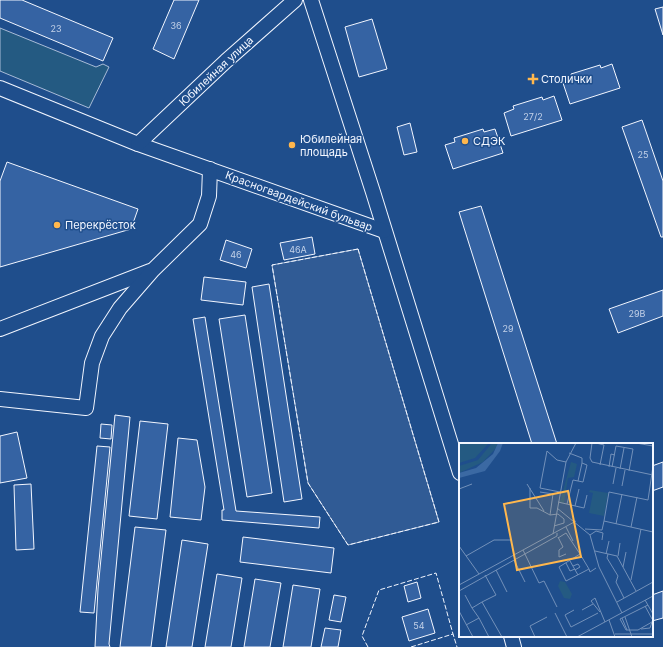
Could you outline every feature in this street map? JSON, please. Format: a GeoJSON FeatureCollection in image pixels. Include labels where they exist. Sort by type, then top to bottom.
{"type":"FeatureCollection","features":[{"type":"Feature","properties":{"kind":"street","name":"Юбилейная улица"},"geometry":{"type":"LineString","coordinates":[[138,144],[226,61],[295,0]]}},
{"type":"Feature","properties":{"kind":"street"},"geometry":{"type":"LineString","coordinates":[[311,0],[373,192],[384,231]]}},
{"type":"Feature","properties":{"kind":"street","name":"Красногвардейский бульвар"},"geometry":{"type":"LineString","coordinates":[[0,88],[138,144],[384,231],[459,470]]}},
{"type":"Feature","properties":{"kind":"street"},"geometry":{"type":"LineString","coordinates":[[0,399],[86,408],[92,363],[102,336],[120,308],[153,270],[200,224],[209,196],[210,169]]}},
{"type":"Feature","properties":{"kind":"street"},"geometry":{"type":"LineString","coordinates":[[0,329],[153,270]]}},
{"type":"Feature","properties":{"kind":"street"},"geometry":{"type":"LineString","coordinates":[[511,637],[514,647]]}},
{"type":"Feature","properties":{"kind":"shaded area"},"geometry":{"type":"Polygon","coordinates":[[[0,28],[96,67],[103,64],[109,67],[89,108],[0,71],[0,28]]]}},
{"type":"Feature","properties":{"kind":"shaded area"},"geometry":{"type":"Polygon","coordinates":[[[358,249],[439,522],[348,545],[308,483],[272,265],[358,249]]]}},
{"type":"Feature","properties":{"kind":"building"},"geometry":{"type":"Polygon","coordinates":[[[0,0],[22,0],[113,38],[103,61],[0,18],[0,0]]]}},
{"type":"Feature","properties":{"kind":"building"},"geometry":{"type":"Polygon","coordinates":[[[174,0],[199,0],[174,59],[153,49],[174,0]]]}},
{"type":"Feature","properties":{"kind":"building"},"geometry":{"type":"Polygon","coordinates":[[[663,7],[663,35],[655,9],[663,7]]]}},
{"type":"Feature","properties":{"kind":"building"},"geometry":{"type":"Polygon","coordinates":[[[372,19],[387,69],[359,77],[345,27],[372,19]]]}},
{"type":"Feature","properties":{"kind":"building"},"geometry":{"type":"Polygon","coordinates":[[[612,64],[620,88],[570,104],[562,80],[572,77],[571,74],[600,65],[601,68],[612,64]]]}},
{"type":"Feature","properties":{"kind":"building"},"geometry":{"type":"Polygon","coordinates":[[[554,96],[562,120],[511,136],[504,113],[514,109],[513,106],[542,97],[543,100],[554,96]]]}},
{"type":"Feature","properties":{"kind":"building"},"geometry":{"type":"Polygon","coordinates":[[[642,120],[663,181],[663,237],[661,237],[622,127],[642,120]]]}},
{"type":"Feature","properties":{"kind":"building"},"geometry":{"type":"Polygon","coordinates":[[[410,123],[417,152],[404,155],[397,127],[410,123]]]}},
{"type":"Feature","properties":{"kind":"building"},"geometry":{"type":"Polygon","coordinates":[[[483,129],[484,132],[495,129],[503,153],[453,169],[445,145],[455,142],[454,138],[483,129]]]}},
{"type":"Feature","properties":{"kind":"building"},"geometry":{"type":"Polygon","coordinates":[[[7,162],[138,209],[131,229],[0,267],[0,181],[7,162]]]}},
{"type":"Feature","properties":{"kind":"building"},"geometry":{"type":"Polygon","coordinates":[[[481,206],[557,443],[532,443],[459,212],[481,206]]]}},
{"type":"Feature","properties":{"kind":"building"},"geometry":{"type":"Polygon","coordinates":[[[312,237],[315,254],[284,260],[280,243],[312,237]]]}},
{"type":"Feature","properties":{"kind":"building"},"geometry":{"type":"Polygon","coordinates":[[[226,240],[252,249],[246,268],[220,260],[226,240]]]}},
{"type":"Feature","properties":{"kind":"building"},"geometry":{"type":"Polygon","coordinates":[[[204,277],[246,282],[243,305],[201,300],[204,277]]]}},
{"type":"Feature","properties":{"kind":"building"},"geometry":{"type":"Polygon","coordinates":[[[269,284],[302,499],[284,502],[252,287],[269,284]]]}},
{"type":"Feature","properties":{"kind":"building"},"geometry":{"type":"Polygon","coordinates":[[[663,290],[663,316],[618,333],[609,309],[663,290]]]}},
{"type":"Feature","properties":{"kind":"building"},"geometry":{"type":"Polygon","coordinates":[[[245,315],[272,493],[247,497],[219,319],[245,315]]]}},
{"type":"Feature","properties":{"kind":"building"},"geometry":{"type":"Polygon","coordinates":[[[205,317],[236,511],[320,517],[319,528],[222,520],[222,510],[224,510],[193,319],[205,317]]]}},
{"type":"Feature","properties":{"kind":"building"},"geometry":{"type":"Polygon","coordinates":[[[115,415],[130,417],[109,644],[110,647],[95,647],[98,589],[115,415]]]}},
{"type":"Feature","properties":{"kind":"building"},"geometry":{"type":"Polygon","coordinates":[[[140,421],[168,424],[157,519],[129,516],[140,421]]]}},
{"type":"Feature","properties":{"kind":"building"},"geometry":{"type":"Polygon","coordinates":[[[101,424],[112,425],[111,439],[100,438],[101,424]]]}},
{"type":"Feature","properties":{"kind":"building"},"geometry":{"type":"Polygon","coordinates":[[[17,432],[27,478],[0,483],[0,436],[17,432]]]}},
{"type":"Feature","properties":{"kind":"building"},"geometry":{"type":"Polygon","coordinates":[[[178,438],[197,440],[205,487],[201,520],[170,517],[178,438]]]}},
{"type":"Feature","properties":{"kind":"building"},"geometry":{"type":"Polygon","coordinates":[[[97,446],[110,447],[94,613],[80,612],[97,446]]]}},
{"type":"Feature","properties":{"kind":"building"},"geometry":{"type":"Polygon","coordinates":[[[663,462],[663,487],[653,491],[653,466],[663,462]]]}},
{"type":"Feature","properties":{"kind":"building"},"geometry":{"type":"Polygon","coordinates":[[[31,484],[34,549],[16,550],[14,485],[31,484]]]}},
{"type":"Feature","properties":{"kind":"building"},"geometry":{"type":"Polygon","coordinates":[[[135,527],[166,530],[151,647],[120,647],[135,527]]]}},
{"type":"Feature","properties":{"kind":"building"},"geometry":{"type":"Polygon","coordinates":[[[243,537],[334,548],[331,573],[240,562],[243,537]]]}},
{"type":"Feature","properties":{"kind":"building"},"geometry":{"type":"Polygon","coordinates":[[[182,540],[208,544],[192,647],[166,647],[182,540]]]}},
{"type":"Feature","properties":{"kind":"building"},"geometry":{"type":"Polygon","coordinates":[[[217,574],[242,578],[231,647],[205,647],[217,574]]]}},
{"type":"Feature","properties":{"kind":"building"},"geometry":{"type":"Polygon","coordinates":[[[255,579],[281,583],[270,647],[244,647],[255,579]]]}},
{"type":"Feature","properties":{"kind":"building"},"geometry":{"type":"Polygon","coordinates":[[[417,582],[421,598],[408,602],[404,586],[417,582]]]}},
{"type":"Feature","properties":{"kind":"building"},"geometry":{"type":"Polygon","coordinates":[[[293,585],[320,589],[311,647],[283,647],[293,585]]]}},
{"type":"Feature","properties":{"kind":"building"},"geometry":{"type":"Polygon","coordinates":[[[663,591],[663,618],[653,621],[653,595],[663,591]]]}},
{"type":"Feature","properties":{"kind":"building"},"geometry":{"type":"Polygon","coordinates":[[[334,595],[346,597],[341,622],[329,620],[334,595]]]}},
{"type":"Feature","properties":{"kind":"building"},"geometry":{"type":"Polygon","coordinates":[[[428,609],[435,633],[409,641],[402,617],[428,609]]]}},
{"type":"Feature","properties":{"kind":"building"},"geometry":{"type":"Polygon","coordinates":[[[325,628],[341,630],[338,647],[321,647],[325,628]]]}},
{"type":"Feature","properties":{"kind":"fence"},"geometry":{"type":"LineString","coordinates":[[358,249],[439,522],[348,545],[308,483],[272,265],[358,249]]}},
{"type":"Feature","properties":{"kind":"fence"},"geometry":{"type":"LineString","coordinates":[[368,647],[362,636],[379,590],[436,573],[453,634]]}},
{"type":"Feature","properties":{"kind":"fence"},"geometry":{"type":"LineString","coordinates":[[411,647],[453,634],[457,647]]}},
{"type":"Feature","properties":{"kind":"place","name":"Столички"},"geometry":{"type":"Point","coordinates":[533,79]}},
{"type":"Feature","properties":{"kind":"place","name":"СДЭК"},"geometry":{"type":"Point","coordinates":[465,141]}},
{"type":"Feature","properties":{"kind":"place","name":"Юбилейная площадь"},"geometry":{"type":"Point","coordinates":[292,145]}},
{"type":"Feature","properties":{"kind":"place","name":"Перекрёсток"},"geometry":{"type":"Point","coordinates":[57,225]}}]}
